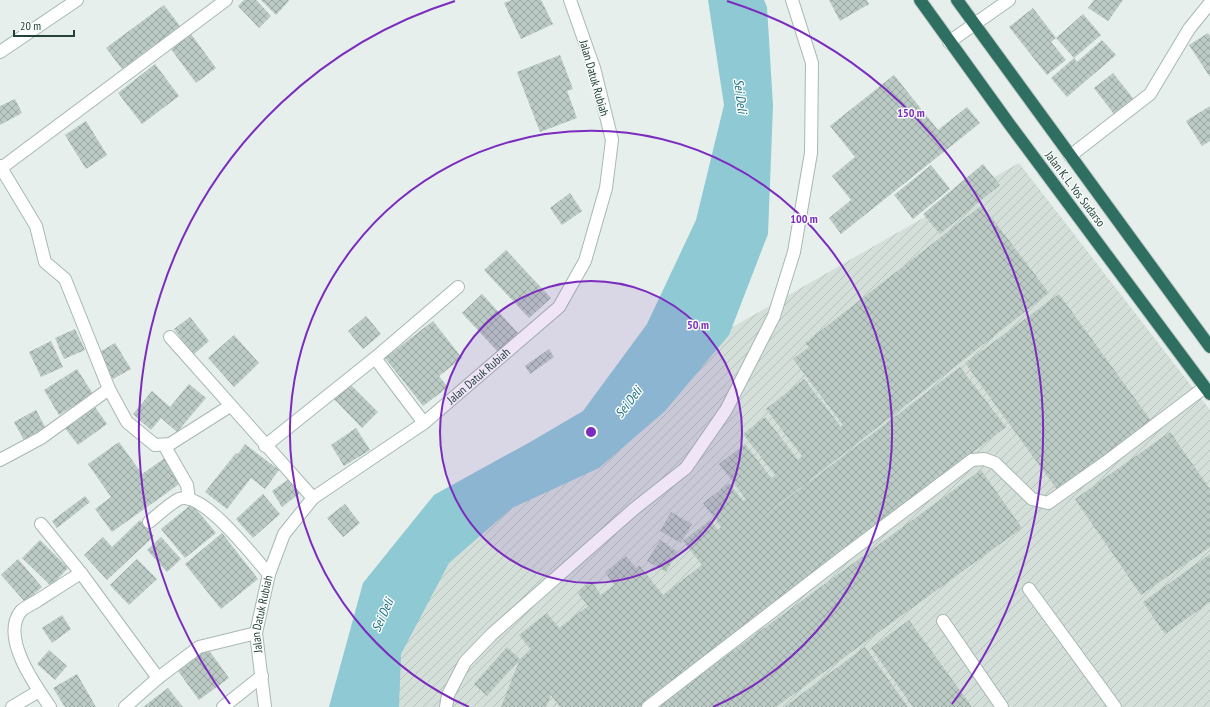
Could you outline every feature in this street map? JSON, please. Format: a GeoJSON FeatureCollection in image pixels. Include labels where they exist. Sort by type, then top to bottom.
{"type":"FeatureCollection","features":[{"type":"Feature","properties":{"kind":"highway","name":"Jalan K. L. Yos Sudarso"},"geometry":{"type":"LineString","coordinates":[[920,0],[949,42],[1207,391]]}},
{"type":"Feature","properties":{"kind":"highway","name":"Jalan K. L. Yos Sudarso"},"geometry":{"type":"LineString","coordinates":[[957,0],[1070,156],[1208,340]]}},
{"type":"Feature","properties":{"kind":"street"},"geometry":{"type":"LineString","coordinates":[[0,52],[77,0]]}},
{"type":"Feature","properties":{"kind":"street"},"geometry":{"type":"LineString","coordinates":[[226,0],[1,168],[36,226],[45,262],[65,279],[109,389],[127,422],[154,445],[164,446],[175,442],[230,406]]}},
{"type":"Feature","properties":{"kind":"street","name":"Jalan Datuk Rubiah"},"geometry":{"type":"LineString","coordinates":[[265,707],[256,633],[269,574],[284,534],[313,498],[424,422],[559,307],[585,261],[606,188],[612,140],[594,68],[570,0]]}},
{"type":"Feature","properties":{"kind":"street"},"geometry":{"type":"LineString","coordinates":[[446,707],[448,695],[465,662],[492,634],[634,509],[686,468],[726,410],[774,316],[794,252],[811,153],[812,63],[792,0]]}},
{"type":"Feature","properties":{"kind":"street"},"geometry":{"type":"LineString","coordinates":[[949,42],[1009,0]]}},
{"type":"Feature","properties":{"kind":"street"},"geometry":{"type":"LineString","coordinates":[[1070,156],[1150,94],[1189,29],[1210,3]]}},
{"type":"Feature","properties":{"kind":"street"},"geometry":{"type":"LineString","coordinates":[[265,446],[375,358],[458,287]]}},
{"type":"Feature","properties":{"kind":"street"},"geometry":{"type":"LineString","coordinates":[[170,338],[313,498]]}},
{"type":"Feature","properties":{"kind":"street"},"geometry":{"type":"LineString","coordinates":[[375,358],[424,422]]}},
{"type":"Feature","properties":{"kind":"street"},"geometry":{"type":"LineString","coordinates":[[0,460],[42,438],[109,389]]}},
{"type":"Feature","properties":{"kind":"street"},"geometry":{"type":"LineString","coordinates":[[648,707],[972,460],[984,459],[995,463],[1032,499],[1048,503],[1207,391]]}},
{"type":"Feature","properties":{"kind":"street"},"geometry":{"type":"LineString","coordinates":[[164,446],[187,485],[189,499]]}},
{"type":"Feature","properties":{"kind":"street"},"geometry":{"type":"LineString","coordinates":[[149,522],[180,499],[189,499],[212,512],[269,574]]}},
{"type":"Feature","properties":{"kind":"street"},"geometry":{"type":"LineString","coordinates":[[41,524],[81,573],[158,678]]}},
{"type":"Feature","properties":{"kind":"street"},"geometry":{"type":"LineString","coordinates":[[50,707],[39,691],[14,642],[16,621],[22,611],[81,573]]}},
{"type":"Feature","properties":{"kind":"street"},"geometry":{"type":"LineString","coordinates":[[1029,590],[1114,707]]}},
{"type":"Feature","properties":{"kind":"street"},"geometry":{"type":"LineString","coordinates":[[943,621],[1002,707]]}},
{"type":"Feature","properties":{"kind":"street"},"geometry":{"type":"LineString","coordinates":[[125,707],[158,678],[199,647],[256,633]]}},
{"type":"Feature","properties":{"kind":"street"},"geometry":{"type":"LineString","coordinates":[[223,707],[262,676]]}},
{"type":"Feature","properties":{"kind":"street"},"geometry":{"type":"LineString","coordinates":[[12,707],[39,691]]}},
{"type":"Feature","properties":{"kind":"shaded area"},"geometry":{"type":"Polygon","coordinates":[[[1019,163],[1210,410],[1210,707],[357,707],[374,584],[663,367],[1019,163]]]}},
{"type":"Feature","properties":{"kind":"water","name":"Sei Deli"},"geometry":{"type":"Polygon","coordinates":[[[708,0],[764,0],[767,7],[773,106],[768,234],[729,335],[665,411],[599,468],[512,508],[449,563],[401,654],[399,707],[329,707],[363,583],[434,495],[583,411],[647,324],[696,220],[724,105],[708,0]]]}},
{"type":"Feature","properties":{"kind":"building"},"geometry":{"type":"Polygon","coordinates":[[[244,0],[256,0],[271,16],[259,28],[238,6],[244,0]]]}},
{"type":"Feature","properties":{"kind":"building"},"geometry":{"type":"Polygon","coordinates":[[[261,0],[288,0],[289,1],[276,15],[261,0]]]}},
{"type":"Feature","properties":{"kind":"building"},"geometry":{"type":"Polygon","coordinates":[[[512,0],[541,0],[553,24],[521,39],[504,3],[512,0]]]}},
{"type":"Feature","properties":{"kind":"building"},"geometry":{"type":"Polygon","coordinates":[[[829,0],[867,0],[869,4],[840,21],[829,0]]]}},
{"type":"Feature","properties":{"kind":"building"},"geometry":{"type":"Polygon","coordinates":[[[1094,0],[1123,0],[1108,21],[1088,8],[1094,0]]]}},
{"type":"Feature","properties":{"kind":"building"},"geometry":{"type":"Polygon","coordinates":[[[164,5],[180,26],[122,69],[106,48],[164,5]]]}},
{"type":"Feature","properties":{"kind":"building"},"geometry":{"type":"Polygon","coordinates":[[[1033,8],[1056,38],[1051,42],[1066,60],[1047,75],[1009,27],[1033,8]]]}},
{"type":"Feature","properties":{"kind":"building"},"geometry":{"type":"Polygon","coordinates":[[[1083,14],[1101,35],[1074,58],[1056,38],[1083,14]]]}},
{"type":"Feature","properties":{"kind":"building"},"geometry":{"type":"Polygon","coordinates":[[[188,30],[216,68],[196,83],[168,45],[188,30]]]}},
{"type":"Feature","properties":{"kind":"building"},"geometry":{"type":"Polygon","coordinates":[[[1208,33],[1210,36],[1210,77],[1189,45],[1208,33]]]}},
{"type":"Feature","properties":{"kind":"building"},"geometry":{"type":"Polygon","coordinates":[[[1102,40],[1116,55],[1067,97],[1051,78],[1074,58],[1077,62],[1102,40]]]}},
{"type":"Feature","properties":{"kind":"building"},"geometry":{"type":"Polygon","coordinates":[[[560,55],[573,89],[567,91],[577,118],[540,132],[517,72],[560,55]]]}},
{"type":"Feature","properties":{"kind":"building"},"geometry":{"type":"Polygon","coordinates":[[[155,64],[179,96],[142,124],[118,93],[155,64]]]}},
{"type":"Feature","properties":{"kind":"building"},"geometry":{"type":"Polygon","coordinates":[[[1113,73],[1136,102],[1117,118],[1094,88],[1113,73]]]}},
{"type":"Feature","properties":{"kind":"building"},"geometry":{"type":"Polygon","coordinates":[[[894,75],[938,130],[967,107],[980,123],[841,234],[829,218],[851,200],[832,176],[855,157],[830,126],[894,75]]]}},
{"type":"Feature","properties":{"kind":"building"},"geometry":{"type":"Polygon","coordinates":[[[15,99],[22,113],[0,125],[0,106],[15,99]]]}},
{"type":"Feature","properties":{"kind":"building"},"geometry":{"type":"Polygon","coordinates":[[[1210,106],[1210,141],[1202,146],[1186,121],[1210,106]]]}},
{"type":"Feature","properties":{"kind":"building"},"geometry":{"type":"Polygon","coordinates":[[[86,121],[107,155],[86,169],[65,135],[86,121]]]}},
{"type":"Feature","properties":{"kind":"building"},"geometry":{"type":"Polygon","coordinates":[[[983,164],[1000,185],[940,234],[923,214],[983,164]]]}},
{"type":"Feature","properties":{"kind":"building"},"geometry":{"type":"Polygon","coordinates":[[[931,165],[950,189],[913,219],[894,195],[931,165]]]}},
{"type":"Feature","properties":{"kind":"building"},"geometry":{"type":"Polygon","coordinates":[[[570,193],[582,211],[562,225],[550,208],[570,193]]]}},
{"type":"Feature","properties":{"kind":"building"},"geometry":{"type":"Polygon","coordinates":[[[982,205],[1049,293],[749,528],[960,367],[1006,427],[641,707],[560,707],[551,695],[546,707],[501,707],[520,659],[531,650],[519,635],[547,613],[559,628],[588,606],[577,592],[591,581],[601,595],[614,585],[605,572],[626,556],[636,568],[639,565],[663,595],[702,565],[683,541],[710,520],[718,530],[721,527],[703,503],[729,483],[743,501],[746,499],[719,464],[745,444],[772,479],[776,476],[743,434],[765,417],[798,460],[802,456],[766,409],[804,379],[841,427],[843,425],[793,359],[809,347],[805,343],[982,205]]]}},
{"type":"Feature","properties":{"kind":"building"},"geometry":{"type":"Polygon","coordinates":[[[506,250],[551,298],[529,318],[484,270],[506,250]]]}},
{"type":"Feature","properties":{"kind":"building"},"geometry":{"type":"Polygon","coordinates":[[[482,294],[518,333],[498,352],[462,313],[482,294]]]}},
{"type":"Feature","properties":{"kind":"building"},"geometry":{"type":"Polygon","coordinates":[[[1059,294],[1152,422],[1058,491],[965,363],[1059,294]]]}},
{"type":"Feature","properties":{"kind":"building"},"geometry":{"type":"Polygon","coordinates":[[[366,316],[381,334],[363,349],[348,331],[366,316]]]}},
{"type":"Feature","properties":{"kind":"building"},"geometry":{"type":"Polygon","coordinates":[[[190,317],[209,341],[193,355],[174,329],[190,317]]]}},
{"type":"Feature","properties":{"kind":"building"},"geometry":{"type":"Polygon","coordinates":[[[433,321],[462,358],[439,376],[448,387],[423,406],[385,358],[433,321]]]}},
{"type":"Feature","properties":{"kind":"building"},"geometry":{"type":"Polygon","coordinates":[[[75,329],[85,350],[64,359],[55,338],[75,329]]]}},
{"type":"Feature","properties":{"kind":"building"},"geometry":{"type":"Polygon","coordinates":[[[234,335],[259,363],[234,387],[208,358],[234,335]]]}},
{"type":"Feature","properties":{"kind":"building"},"geometry":{"type":"Polygon","coordinates":[[[51,341],[63,367],[41,377],[29,352],[51,341]]]}},
{"type":"Feature","properties":{"kind":"building"},"geometry":{"type":"Polygon","coordinates":[[[115,343],[131,369],[113,379],[98,353],[115,343]]]}},
{"type":"Feature","properties":{"kind":"building"},"geometry":{"type":"Polygon","coordinates":[[[549,349],[554,357],[530,374],[525,366],[549,349]]]}},
{"type":"Feature","properties":{"kind":"building"},"geometry":{"type":"Polygon","coordinates":[[[77,369],[93,394],[59,415],[44,390],[77,369]]]}},
{"type":"Feature","properties":{"kind":"building"},"geometry":{"type":"Polygon","coordinates":[[[189,384],[206,398],[177,432],[161,418],[151,430],[133,414],[152,391],[170,407],[189,384]]]}},
{"type":"Feature","properties":{"kind":"building"},"geometry":{"type":"Polygon","coordinates":[[[350,384],[378,412],[362,428],[334,399],[350,384]]]}},
{"type":"Feature","properties":{"kind":"building"},"geometry":{"type":"Polygon","coordinates":[[[95,407],[107,424],[78,445],[65,428],[95,407]]]}},
{"type":"Feature","properties":{"kind":"building"},"geometry":{"type":"Polygon","coordinates":[[[36,410],[48,432],[26,444],[14,422],[36,410]]]}},
{"type":"Feature","properties":{"kind":"building"},"geometry":{"type":"Polygon","coordinates":[[[356,428],[370,450],[344,466],[331,445],[356,428]]]}},
{"type":"Feature","properties":{"kind":"building"},"geometry":{"type":"Polygon","coordinates":[[[1170,432],[1210,489],[1210,547],[1141,595],[1075,499],[1170,432]]]}},
{"type":"Feature","properties":{"kind":"building"},"geometry":{"type":"Polygon","coordinates":[[[119,442],[142,474],[165,458],[182,482],[112,532],[95,509],[111,497],[88,464],[119,442]]]}},
{"type":"Feature","properties":{"kind":"building"},"geometry":{"type":"Polygon","coordinates":[[[245,444],[279,470],[265,489],[251,478],[227,509],[205,492],[245,444]]]}},
{"type":"Feature","properties":{"kind":"building"},"geometry":{"type":"Polygon","coordinates":[[[981,470],[1022,528],[776,707],[656,707],[981,470]]]}},
{"type":"Feature","properties":{"kind":"building"},"geometry":{"type":"Polygon","coordinates":[[[289,479],[300,493],[282,507],[272,491],[289,479]]]}},
{"type":"Feature","properties":{"kind":"building"},"geometry":{"type":"Polygon","coordinates":[[[263,494],[280,514],[253,538],[236,519],[263,494]]]}},
{"type":"Feature","properties":{"kind":"building"},"geometry":{"type":"Polygon","coordinates":[[[85,496],[90,502],[57,528],[52,521],[85,496]]]}},
{"type":"Feature","properties":{"kind":"building"},"geometry":{"type":"Polygon","coordinates":[[[192,504],[216,533],[185,558],[161,529],[192,504]]]}},
{"type":"Feature","properties":{"kind":"building"},"geometry":{"type":"Polygon","coordinates":[[[345,504],[360,523],[343,537],[327,518],[345,504]]]}},
{"type":"Feature","properties":{"kind":"building"},"geometry":{"type":"Polygon","coordinates":[[[671,512],[692,524],[681,543],[660,531],[671,512]]]}},
{"type":"Feature","properties":{"kind":"building"},"geometry":{"type":"Polygon","coordinates":[[[140,520],[154,536],[107,580],[84,555],[103,537],[112,547],[140,520]]]}},
{"type":"Feature","properties":{"kind":"building"},"geometry":{"type":"Polygon","coordinates":[[[222,533],[258,579],[221,609],[185,564],[222,533]]]}},
{"type":"Feature","properties":{"kind":"building"},"geometry":{"type":"Polygon","coordinates":[[[161,537],[181,559],[167,572],[147,550],[161,537]]]}},
{"type":"Feature","properties":{"kind":"building"},"geometry":{"type":"Polygon","coordinates":[[[40,540],[68,568],[51,586],[22,558],[40,540]]]}},
{"type":"Feature","properties":{"kind":"building"},"geometry":{"type":"Polygon","coordinates":[[[660,540],[678,552],[666,572],[647,561],[660,540]]]}},
{"type":"Feature","properties":{"kind":"building"},"geometry":{"type":"Polygon","coordinates":[[[1210,554],[1210,602],[1165,634],[1143,602],[1210,554]]]}},
{"type":"Feature","properties":{"kind":"building"},"geometry":{"type":"Polygon","coordinates":[[[18,559],[42,587],[25,602],[1,575],[18,559]]]}},
{"type":"Feature","properties":{"kind":"building"},"geometry":{"type":"Polygon","coordinates":[[[137,559],[157,579],[129,605],[110,585],[137,559]]]}},
{"type":"Feature","properties":{"kind":"building"},"geometry":{"type":"Polygon","coordinates":[[[62,615],[71,629],[52,643],[42,628],[62,615]]]}},
{"type":"Feature","properties":{"kind":"building"},"geometry":{"type":"Polygon","coordinates":[[[909,620],[972,707],[913,707],[871,648],[909,620]]]}},
{"type":"Feature","properties":{"kind":"building"},"geometry":{"type":"Polygon","coordinates":[[[507,647],[520,659],[487,696],[474,684],[507,647]]]}},
{"type":"Feature","properties":{"kind":"building"},"geometry":{"type":"Polygon","coordinates":[[[865,647],[908,707],[784,707],[865,647]]]}},
{"type":"Feature","properties":{"kind":"building"},"geometry":{"type":"Polygon","coordinates":[[[208,649],[229,678],[199,700],[178,671],[208,649]]]}},
{"type":"Feature","properties":{"kind":"building"},"geometry":{"type":"Polygon","coordinates":[[[49,650],[67,666],[55,680],[37,664],[49,650]]]}},
{"type":"Feature","properties":{"kind":"building"},"geometry":{"type":"Polygon","coordinates":[[[77,674],[96,707],[65,707],[53,688],[77,674]]]}},
{"type":"Feature","properties":{"kind":"building"},"geometry":{"type":"Polygon","coordinates":[[[168,688],[183,707],[143,707],[168,688]]]}}]}
